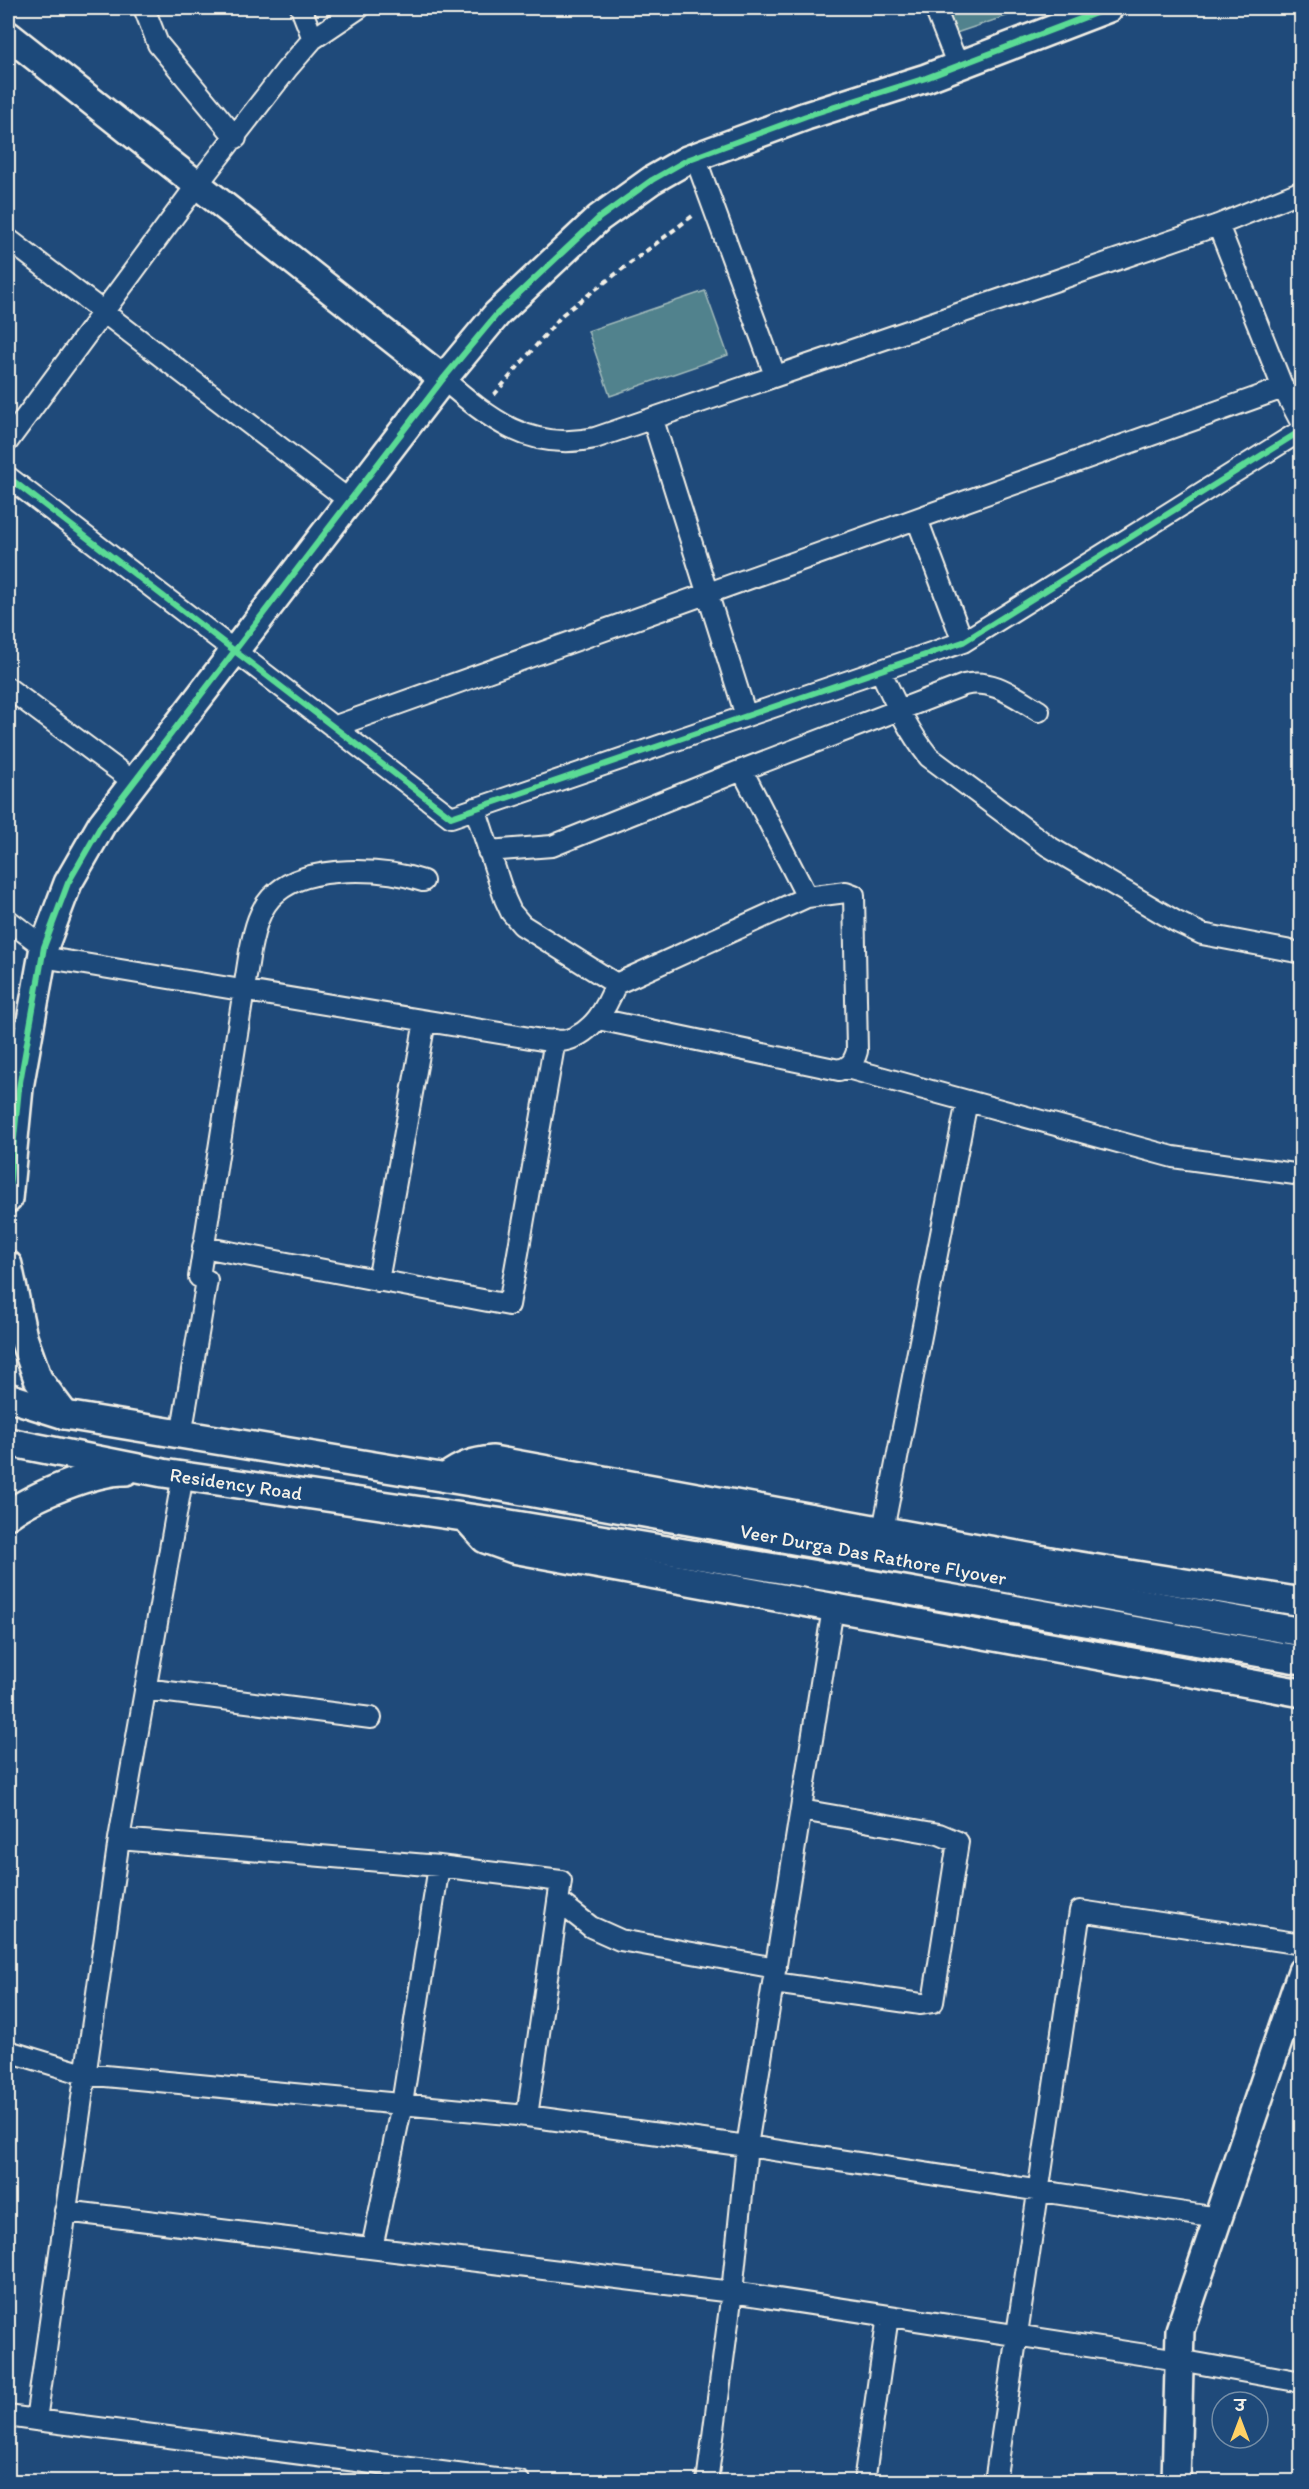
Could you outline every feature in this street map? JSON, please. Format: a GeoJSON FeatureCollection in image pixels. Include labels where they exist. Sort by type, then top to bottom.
{"type":"FeatureCollection","features":[{"type":"Feature","properties":{"kind":"street"},"geometry":{"type":"LineString","coordinates":[[144,8],[158,44],[236,138]]}},
{"type":"Feature","properties":{"kind":"street"},"geometry":{"type":"LineString","coordinates":[[301,8],[313,39]]}},
{"type":"Feature","properties":{"kind":"street"},"geometry":{"type":"LineString","coordinates":[[8,441],[197,185],[236,138],[287,69],[313,39],[359,8]]}},
{"type":"Feature","properties":{"kind":"street"},"geometry":{"type":"LineString","coordinates":[[935,8],[958,66]]}},
{"type":"Feature","properties":{"kind":"street"},"geometry":{"type":"LineString","coordinates":[[8,1199],[19,1088],[43,952],[68,883],[102,824],[496,314],[599,218],[652,180],[695,157],[806,116],[926,78],[1109,8]]}},
{"type":"Feature","properties":{"kind":"street"},"geometry":{"type":"LineString","coordinates":[[8,35],[479,410],[532,438],[571,444],[653,420],[1218,225],[1302,191]]}},
{"type":"Feature","properties":{"kind":"street"},"geometry":{"type":"LineString","coordinates":[[695,157],[772,367]]}},
{"type":"Feature","properties":{"kind":"street"},"geometry":{"type":"LineString","coordinates":[[1218,225],[1283,388],[1302,424]]}},
{"type":"Feature","properties":{"kind":"street"},"geometry":{"type":"LineString","coordinates":[[8,239],[350,501]]}},
{"type":"Feature","properties":{"kind":"street"},"geometry":{"type":"LineString","coordinates":[[333,727],[1283,388]]}},
{"type":"Feature","properties":{"kind":"street"},"geometry":{"type":"LineString","coordinates":[[653,420],[706,595],[746,716]]}},
{"type":"Feature","properties":{"kind":"street"},"geometry":{"type":"LineString","coordinates":[[8,477],[451,817],[963,642],[1302,430]]}},
{"type":"Feature","properties":{"kind":"street"},"geometry":{"type":"LineString","coordinates":[[917,519],[963,642]]}},
{"type":"Feature","properties":{"kind":"street"},"geometry":{"type":"LineString","coordinates":[[880,670],[899,711],[918,744],[929,757],[1048,846],[1177,922],[1202,934],[1302,953]]}},
{"type":"Feature","properties":{"kind":"street"},"geometry":{"type":"LineString","coordinates":[[488,850],[552,846],[741,770],[964,685],[977,682],[1000,688],[1039,711]]}},
{"type":"Feature","properties":{"kind":"street"},"geometry":{"type":"LineString","coordinates":[[8,688],[134,783]]}},
{"type":"Feature","properties":{"kind":"street"},"geometry":{"type":"LineString","coordinates":[[741,770],[807,897]]}},
{"type":"Feature","properties":{"kind":"street"},"geometry":{"type":"LineString","coordinates":[[475,808],[505,899],[522,925],[616,984]]}},
{"type":"Feature","properties":{"kind":"street"},"geometry":{"type":"LineString","coordinates":[[181,1436],[207,1280],[199,1277],[203,1247],[250,951],[259,919],[275,893],[287,885],[329,873],[383,871],[423,881]]}},
{"type":"Feature","properties":{"kind":"street"},"geometry":{"type":"LineString","coordinates":[[8,920],[43,952],[425,1021],[542,1040],[566,1040],[598,1019],[606,1008],[616,984],[807,897],[846,892],[854,896],[857,1051],[855,1060],[847,1068]]}},
{"type":"Feature","properties":{"kind":"street"},"geometry":{"type":"LineString","coordinates":[[598,1019],[839,1070],[847,1068],[1173,1157],[1302,1175]]}},
{"type":"Feature","properties":{"kind":"street"},"geometry":{"type":"LineString","coordinates":[[378,1281],[425,1021]]}},
{"type":"Feature","properties":{"kind":"street"},"geometry":{"type":"LineString","coordinates":[[203,1247],[509,1305],[555,1040]]}},
{"type":"Feature","properties":{"kind":"street"},"geometry":{"type":"LineString","coordinates":[[883,1530],[967,1101]]}},
{"type":"Feature","properties":{"kind":"street"},"geometry":{"type":"LineString","coordinates":[[8,1265],[23,1337],[38,1379],[65,1416]]}},
{"type":"Feature","properties":{"kind":"street","name":"Residency Road"},"geometry":{"type":"LineString","coordinates":[[8,1397],[65,1416],[445,1478]]}},
{"type":"Feature","properties":{"kind":"street","name":"Residency Road"},"geometry":{"type":"LineString","coordinates":[[8,1442],[173,1474],[466,1518]]}},
{"type":"Feature","properties":{"kind":"street"},"geometry":{"type":"LineString","coordinates":[[445,1478],[468,1464],[493,1460],[1061,1563],[1302,1602]]}},
{"type":"Feature","properties":{"kind":"street"},"geometry":{"type":"LineString","coordinates":[[8,1515],[24,1502],[78,1481],[121,1471],[173,1474],[145,1689],[119,1839],[36,2420]]}},
{"type":"Feature","properties":{"kind":"street","name":"Veer Durga Das Rathore Flyover"},"geometry":{"type":"LineString","coordinates":[[445,1478],[1302,1632]]}},
{"type":"Feature","properties":{"kind":"street"},"geometry":{"type":"LineString","coordinates":[[466,1518],[484,1539],[513,1549],[1302,1693]]}},
{"type":"Feature","properties":{"kind":"street","name":"Veer Durga Das Rathore Flyover"},"geometry":{"type":"LineString","coordinates":[[466,1518],[842,1579],[1302,1660]]}},
{"type":"Feature","properties":{"kind":"street"},"geometry":{"type":"LineString","coordinates":[[707,2481],[732,2292],[747,2146],[833,1608]]}},
{"type":"Feature","properties":{"kind":"street"},"geometry":{"type":"LineString","coordinates":[[145,1689],[371,1719]]}},
{"type":"Feature","properties":{"kind":"street"},"geometry":{"type":"LineString","coordinates":[[558,1901],[591,1927],[620,1940],[775,1975],[921,2004],[933,2002],[958,1842],[939,1834],[801,1810]]}},
{"type":"Feature","properties":{"kind":"street"},"geometry":{"type":"LineString","coordinates":[[119,1839],[439,1866],[561,1881],[527,2116]]}},
{"type":"Feature","properties":{"kind":"street"},"geometry":{"type":"LineString","coordinates":[[372,2248],[402,2104],[439,1866]]}},
{"type":"Feature","properties":{"kind":"street"},"geometry":{"type":"LineString","coordinates":[[995,2481],[1080,1911],[1302,1944]]}},
{"type":"Feature","properties":{"kind":"street"},"geometry":{"type":"LineString","coordinates":[[1176,2481],[1180,2330],[1299,1985]]}},
{"type":"Feature","properties":{"kind":"street"},"geometry":{"type":"LineString","coordinates":[[8,2051],[84,2074],[527,2116],[747,2146],[1218,2218]]}},
{"type":"Feature","properties":{"kind":"street"},"geometry":{"type":"LineString","coordinates":[[65,2211],[732,2292],[1016,2335],[1302,2382]]}},
{"type":"Feature","properties":{"kind":"street"},"geometry":{"type":"LineString","coordinates":[[864,2481],[888,2316]]}},
{"type":"Feature","properties":{"kind":"street"},"geometry":{"type":"LineString","coordinates":[[8,2416],[520,2481]]}},
{"type":"Feature","properties":{"kind":"path"},"geometry":{"type":"LineString","coordinates":[[495,400],[494,394],[501,385],[563,314],[696,213],[713,208]]}},
{"type":"Feature","properties":{"kind":"green space"},"geometry":{"type":"Polygon","coordinates":[[[946,8],[1030,8],[956,33],[946,8]]]}},
{"type":"Feature","properties":{"kind":"green space"},"geometry":{"type":"Polygon","coordinates":[[[705,291],[728,355],[610,396],[588,331],[705,291]]]}},
{"type":"Feature","properties":{"kind":"cycle path"},"geometry":{"type":"LineString","coordinates":[[8,1199],[19,1088],[44,947],[68,883],[102,824],[443,379],[497,314],[599,218],[652,180],[687,160],[806,116],[926,78],[1109,8]]}},
{"type":"Feature","properties":{"kind":"cycle path"},"geometry":{"type":"LineString","coordinates":[[8,477],[451,817],[963,642],[1302,430]]}}]}
